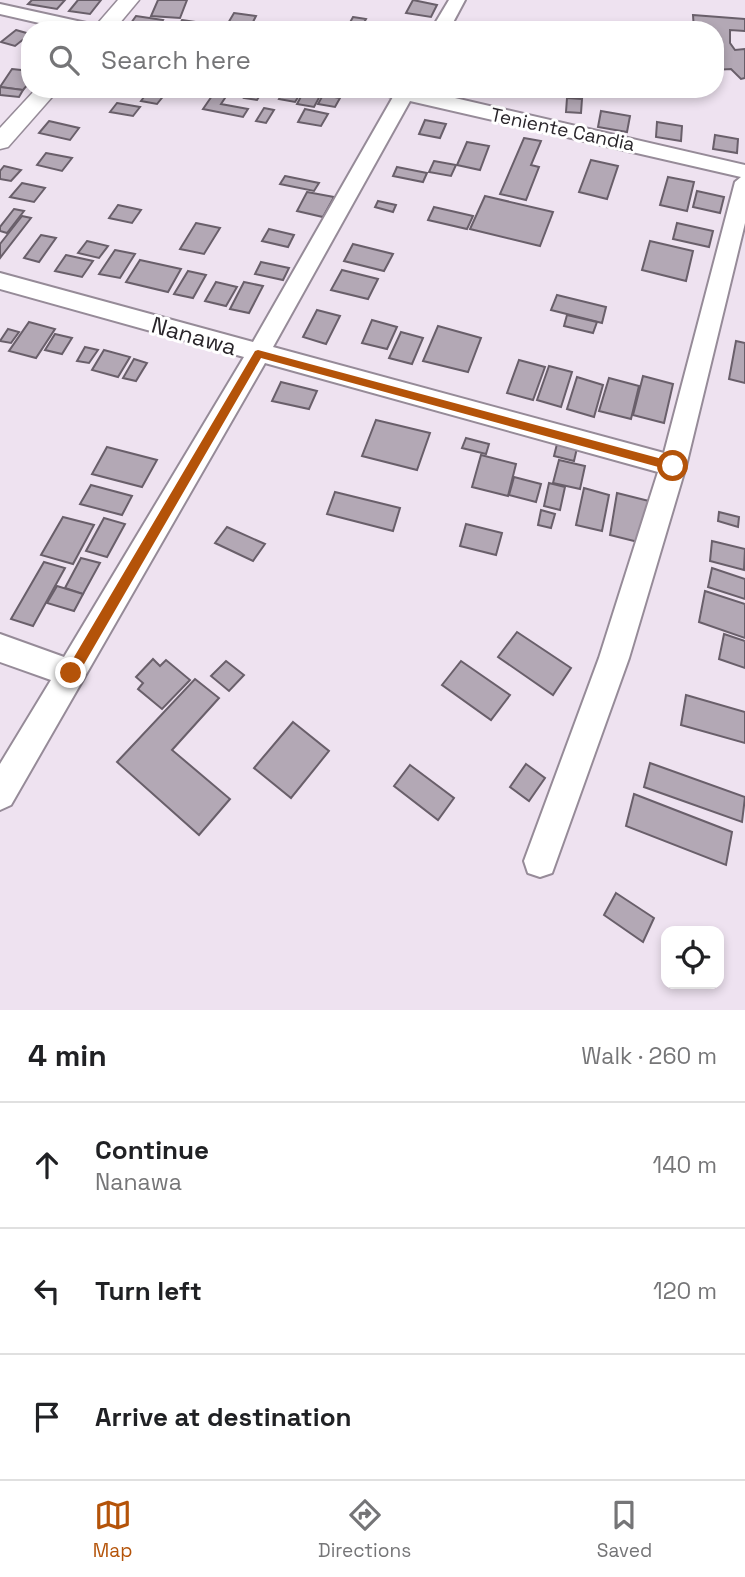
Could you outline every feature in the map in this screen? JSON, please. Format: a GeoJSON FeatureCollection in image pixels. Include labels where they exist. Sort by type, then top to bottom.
{"type":"FeatureCollection","features":[{"type":"Feature","properties":{"kind":"street"},"geometry":{"type":"LineString","coordinates":[[110,21],[129,0]]}},
{"type":"Feature","properties":{"kind":"street"},"geometry":{"type":"LineString","coordinates":[[445,21],[457,0]]}},
{"type":"Feature","properties":{"kind":"street"},"geometry":{"type":"LineString","coordinates":[[0,9],[54,21]]}},
{"type":"Feature","properties":{"kind":"street"},"geometry":{"type":"LineString","coordinates":[[0,142],[40,98]]}},
{"type":"Feature","properties":{"kind":"street"},"geometry":{"type":"LineString","coordinates":[[0,794],[258,354],[393,98]]}},
{"type":"Feature","properties":{"kind":"street","name":"Teniente Candia"},"geometry":{"type":"LineString","coordinates":[[427,98],[745,171]]}},
{"type":"Feature","properties":{"kind":"street"},"geometry":{"type":"LineString","coordinates":[[540,861],[614,658],[673,466],[745,182]]}},
{"type":"Feature","properties":{"kind":"street","name":"Nanawa"},"geometry":{"type":"LineString","coordinates":[[0,281],[673,466]]}},
{"type":"Feature","properties":{"kind":"street"},"geometry":{"type":"LineString","coordinates":[[0,648],[71,673]]}},
{"type":"Feature","properties":{"kind":"building"},"geometry":{"type":"Polygon","coordinates":[[[32,0],[65,0],[57,9],[28,4],[32,0]]]}},
{"type":"Feature","properties":{"kind":"building"},"geometry":{"type":"Polygon","coordinates":[[[78,0],[101,0],[90,14],[69,11],[78,0]]]}},
{"type":"Feature","properties":{"kind":"building"},"geometry":{"type":"Polygon","coordinates":[[[158,0],[187,0],[180,18],[151,16],[158,0]]]}},
{"type":"Feature","properties":{"kind":"building"},"geometry":{"type":"Polygon","coordinates":[[[413,0],[437,5],[431,17],[406,13],[413,0]]]}},
{"type":"Feature","properties":{"kind":"building"},"geometry":{"type":"Polygon","coordinates":[[[234,13],[256,16],[254,21],[229,21],[234,13]]]}},
{"type":"Feature","properties":{"kind":"building"},"geometry":{"type":"Polygon","coordinates":[[[693,15],[745,19],[745,31],[730,30],[730,43],[735,50],[745,49],[745,78],[741,79],[731,69],[724,69],[724,21],[693,21],[693,15]]]}},
{"type":"Feature","properties":{"kind":"building"},"geometry":{"type":"Polygon","coordinates":[[[136,16],[163,20],[162,21],[132,21],[136,16]]]}},
{"type":"Feature","properties":{"kind":"building"},"geometry":{"type":"Polygon","coordinates":[[[353,17],[366,19],[365,21],[351,21],[353,17]]]}},
{"type":"Feature","properties":{"kind":"building"},"geometry":{"type":"Polygon","coordinates":[[[16,30],[21,31],[21,41],[15,46],[1,42],[16,30]]]}},
{"type":"Feature","properties":{"kind":"building"},"geometry":{"type":"Polygon","coordinates":[[[12,69],[21,70],[21,90],[0,87],[12,69]]]}},
{"type":"Feature","properties":{"kind":"building"},"geometry":{"type":"Polygon","coordinates":[[[0,87],[21,90],[19,97],[0,95],[0,87]]]}},
{"type":"Feature","properties":{"kind":"building"},"geometry":{"type":"Polygon","coordinates":[[[143,98],[162,98],[157,104],[141,101],[143,98]]]}},
{"type":"Feature","properties":{"kind":"building"},"geometry":{"type":"Polygon","coordinates":[[[211,98],[225,98],[221,104],[248,109],[243,117],[203,109],[211,98]]]}},
{"type":"Feature","properties":{"kind":"building"},"geometry":{"type":"Polygon","coordinates":[[[280,98],[298,98],[295,102],[280,98]]]}},
{"type":"Feature","properties":{"kind":"building"},"geometry":{"type":"Polygon","coordinates":[[[300,98],[319,98],[314,107],[297,104],[300,98]]]}},
{"type":"Feature","properties":{"kind":"building"},"geometry":{"type":"Polygon","coordinates":[[[321,98],[340,98],[335,107],[318,104],[321,98]]]}},
{"type":"Feature","properties":{"kind":"building"},"geometry":{"type":"Polygon","coordinates":[[[567,98],[582,99],[581,113],[566,112],[567,98]]]}},
{"type":"Feature","properties":{"kind":"building"},"geometry":{"type":"Polygon","coordinates":[[[117,103],[140,107],[133,116],[110,112],[117,103]]]}},
{"type":"Feature","properties":{"kind":"building"},"geometry":{"type":"Polygon","coordinates":[[[264,108],[274,110],[266,123],[256,121],[264,108]]]}},
{"type":"Feature","properties":{"kind":"building"},"geometry":{"type":"Polygon","coordinates":[[[305,109],[328,114],[321,126],[298,122],[305,109]]]}},
{"type":"Feature","properties":{"kind":"building"},"geometry":{"type":"Polygon","coordinates":[[[601,111],[630,116],[627,132],[598,127],[601,111]]]}},
{"type":"Feature","properties":{"kind":"building"},"geometry":{"type":"Polygon","coordinates":[[[425,120],[446,124],[440,138],[419,134],[425,120]]]}},
{"type":"Feature","properties":{"kind":"building"},"geometry":{"type":"Polygon","coordinates":[[[49,121],[79,128],[70,140],[39,133],[49,121]]]}},
{"type":"Feature","properties":{"kind":"building"},"geometry":{"type":"Polygon","coordinates":[[[657,122],[682,126],[681,141],[656,137],[657,122]]]}},
{"type":"Feature","properties":{"kind":"building"},"geometry":{"type":"Polygon","coordinates":[[[715,135],[738,139],[737,153],[713,149],[715,135]]]}},
{"type":"Feature","properties":{"kind":"building"},"geometry":{"type":"Polygon","coordinates":[[[524,138],[541,141],[531,165],[539,167],[526,200],[500,194],[524,138]]]}},
{"type":"Feature","properties":{"kind":"building"},"geometry":{"type":"Polygon","coordinates":[[[467,142],[489,146],[480,170],[457,165],[467,142]]]}},
{"type":"Feature","properties":{"kind":"building"},"geometry":{"type":"Polygon","coordinates":[[[46,153],[72,158],[62,171],[37,165],[46,153]]]}},
{"type":"Feature","properties":{"kind":"building"},"geometry":{"type":"Polygon","coordinates":[[[591,160],[618,166],[607,199],[579,192],[591,160]]]}},
{"type":"Feature","properties":{"kind":"building"},"geometry":{"type":"Polygon","coordinates":[[[434,161],[456,165],[451,176],[429,172],[434,161]]]}},
{"type":"Feature","properties":{"kind":"building"},"geometry":{"type":"Polygon","coordinates":[[[4,166],[21,170],[11,181],[0,179],[0,171],[4,166]]]}},
{"type":"Feature","properties":{"kind":"building"},"geometry":{"type":"Polygon","coordinates":[[[397,167],[427,173],[423,182],[393,176],[397,167]]]}},
{"type":"Feature","properties":{"kind":"building"},"geometry":{"type":"Polygon","coordinates":[[[285,176],[319,183],[314,191],[280,184],[285,176]]]}},
{"type":"Feature","properties":{"kind":"building"},"geometry":{"type":"Polygon","coordinates":[[[668,177],[694,182],[687,211],[660,205],[668,177]]]}},
{"type":"Feature","properties":{"kind":"building"},"geometry":{"type":"Polygon","coordinates":[[[22,183],[45,188],[34,202],[10,197],[22,183]]]}},
{"type":"Feature","properties":{"kind":"building"},"geometry":{"type":"Polygon","coordinates":[[[697,191],[724,197],[720,213],[693,207],[697,191]]]}},
{"type":"Feature","properties":{"kind":"building"},"geometry":{"type":"Polygon","coordinates":[[[307,192],[334,197],[323,217],[297,211],[307,192]]]}},
{"type":"Feature","properties":{"kind":"building"},"geometry":{"type":"Polygon","coordinates":[[[485,196],[553,212],[540,246],[470,229],[485,196]]]}},
{"type":"Feature","properties":{"kind":"building"},"geometry":{"type":"Polygon","coordinates":[[[378,201],[396,205],[393,212],[375,207],[378,201]]]}},
{"type":"Feature","properties":{"kind":"building"},"geometry":{"type":"Polygon","coordinates":[[[118,205],[141,210],[132,223],[109,218],[118,205]]]}},
{"type":"Feature","properties":{"kind":"building"},"geometry":{"type":"Polygon","coordinates":[[[434,207],[473,216],[467,229],[428,220],[434,207]]]}},
{"type":"Feature","properties":{"kind":"building"},"geometry":{"type":"Polygon","coordinates":[[[14,209],[24,211],[7,233],[0,231],[0,227],[14,209]]]}},
{"type":"Feature","properties":{"kind":"building"},"geometry":{"type":"Polygon","coordinates":[[[22,216],[31,218],[0,258],[0,244],[22,216]]]}},
{"type":"Feature","properties":{"kind":"building"},"geometry":{"type":"Polygon","coordinates":[[[196,223],[220,228],[204,254],[180,249],[196,223]]]}},
{"type":"Feature","properties":{"kind":"building"},"geometry":{"type":"Polygon","coordinates":[[[677,223],[713,231],[709,247],[673,239],[677,223]]]}},
{"type":"Feature","properties":{"kind":"building"},"geometry":{"type":"Polygon","coordinates":[[[269,229],[294,235],[288,247],[262,241],[269,229]]]}},
{"type":"Feature","properties":{"kind":"building"},"geometry":{"type":"Polygon","coordinates":[[[41,235],[56,238],[39,262],[24,258],[41,235]]]}},
{"type":"Feature","properties":{"kind":"building"},"geometry":{"type":"Polygon","coordinates":[[[87,241],[108,246],[99,258],[78,253],[87,241]]]}},
{"type":"Feature","properties":{"kind":"building"},"geometry":{"type":"Polygon","coordinates":[[[650,241],[693,251],[686,281],[642,270],[650,241]]]}},
{"type":"Feature","properties":{"kind":"building"},"geometry":{"type":"Polygon","coordinates":[[[353,244],[393,254],[384,271],[344,261],[353,244]]]}},
{"type":"Feature","properties":{"kind":"building"},"geometry":{"type":"Polygon","coordinates":[[[115,250],[135,254],[120,278],[99,274],[115,250]]]}},
{"type":"Feature","properties":{"kind":"building"},"geometry":{"type":"Polygon","coordinates":[[[66,255],[93,261],[82,277],[55,271],[66,255]]]}},
{"type":"Feature","properties":{"kind":"building"},"geometry":{"type":"Polygon","coordinates":[[[140,260],[181,269],[168,292],[126,282],[140,260]]]}},
{"type":"Feature","properties":{"kind":"building"},"geometry":{"type":"Polygon","coordinates":[[[261,262],[289,268],[283,280],[255,274],[261,262]]]}},
{"type":"Feature","properties":{"kind":"building"},"geometry":{"type":"Polygon","coordinates":[[[342,270],[378,279],[368,299],[331,290],[342,270]]]}},
{"type":"Feature","properties":{"kind":"building"},"geometry":{"type":"Polygon","coordinates":[[[188,271],[206,275],[193,298],[174,294],[188,271]]]}},
{"type":"Feature","properties":{"kind":"building"},"geometry":{"type":"Polygon","coordinates":[[[216,282],[237,287],[226,306],[205,301],[216,282]]]}},
{"type":"Feature","properties":{"kind":"building"},"geometry":{"type":"Polygon","coordinates":[[[244,282],[263,286],[249,313],[230,309],[244,282]]]}},
{"type":"Feature","properties":{"kind":"building"},"geometry":{"type":"Polygon","coordinates":[[[557,295],[606,307],[602,323],[551,310],[557,295]]]}},
{"type":"Feature","properties":{"kind":"building"},"geometry":{"type":"Polygon","coordinates":[[[317,310],[340,316],[326,344],[303,337],[317,310]]]}},
{"type":"Feature","properties":{"kind":"building"},"geometry":{"type":"Polygon","coordinates":[[[567,315],[597,322],[593,333],[564,326],[567,315]]]}},
{"type":"Feature","properties":{"kind":"building"},"geometry":{"type":"Polygon","coordinates":[[[372,320],[397,327],[387,349],[362,343],[372,320]]]}},
{"type":"Feature","properties":{"kind":"building"},"geometry":{"type":"Polygon","coordinates":[[[29,322],[55,329],[36,358],[9,351],[29,322]]]}},
{"type":"Feature","properties":{"kind":"building"},"geometry":{"type":"Polygon","coordinates":[[[438,326],[481,338],[468,372],[423,361],[438,326]]]}},
{"type":"Feature","properties":{"kind":"building"},"geometry":{"type":"Polygon","coordinates":[[[8,329],[19,332],[11,343],[0,341],[8,329]]]}},
{"type":"Feature","properties":{"kind":"building"},"geometry":{"type":"Polygon","coordinates":[[[401,332],[423,338],[412,364],[389,358],[401,332]]]}},
{"type":"Feature","properties":{"kind":"building"},"geometry":{"type":"Polygon","coordinates":[[[55,334],[72,338],[62,354],[45,350],[55,334]]]}},
{"type":"Feature","properties":{"kind":"building"},"geometry":{"type":"Polygon","coordinates":[[[736,341],[745,343],[745,383],[729,379],[736,341]]]}},
{"type":"Feature","properties":{"kind":"building"},"geometry":{"type":"Polygon","coordinates":[[[85,347],[98,350],[89,363],[77,361],[85,347]]]}},
{"type":"Feature","properties":{"kind":"building"},"geometry":{"type":"Polygon","coordinates":[[[104,350],[130,357],[118,377],[92,370],[104,350]]]}},
{"type":"Feature","properties":{"kind":"building"},"geometry":{"type":"Polygon","coordinates":[[[134,359],[147,363],[136,381],[123,378],[134,359]]]}},
{"type":"Feature","properties":{"kind":"building"},"geometry":{"type":"Polygon","coordinates":[[[519,360],[545,367],[533,400],[507,393],[519,360]]]}},
{"type":"Feature","properties":{"kind":"building"},"geometry":{"type":"Polygon","coordinates":[[[549,366],[572,372],[561,407],[537,400],[549,366]]]}},
{"type":"Feature","properties":{"kind":"building"},"geometry":{"type":"Polygon","coordinates":[[[643,376],[673,384],[664,423],[633,415],[643,376]]]}},
{"type":"Feature","properties":{"kind":"building"},"geometry":{"type":"Polygon","coordinates":[[[577,377],[603,385],[594,417],[567,409],[577,377]]]}},
{"type":"Feature","properties":{"kind":"building"},"geometry":{"type":"Polygon","coordinates":[[[609,378],[639,386],[631,419],[599,411],[609,378]]]}},
{"type":"Feature","properties":{"kind":"building"},"geometry":{"type":"Polygon","coordinates":[[[281,382],[317,391],[309,409],[272,401],[281,382]]]}},
{"type":"Feature","properties":{"kind":"building"},"geometry":{"type":"Polygon","coordinates":[[[376,420],[430,433],[417,470],[362,456],[376,420]]]}},
{"type":"Feature","properties":{"kind":"building"},"geometry":{"type":"Polygon","coordinates":[[[466,438],[489,444],[486,454],[462,448],[466,438]]]}},
{"type":"Feature","properties":{"kind":"building"},"geometry":{"type":"Polygon","coordinates":[[[557,444],[577,448],[574,461],[554,456],[557,444]]]}},
{"type":"Feature","properties":{"kind":"building"},"geometry":{"type":"Polygon","coordinates":[[[107,447],[157,460],[142,487],[92,474],[107,447]]]}},
{"type":"Feature","properties":{"kind":"building"},"geometry":{"type":"Polygon","coordinates":[[[481,455],[516,464],[508,496],[472,487],[481,455]]]}},
{"type":"Feature","properties":{"kind":"building"},"geometry":{"type":"Polygon","coordinates":[[[559,460],[585,466],[580,489],[553,483],[559,460]]]}},
{"type":"Feature","properties":{"kind":"building"},"geometry":{"type":"Polygon","coordinates":[[[514,477],[541,484],[536,502],[509,495],[514,477]]]}},
{"type":"Feature","properties":{"kind":"building"},"geometry":{"type":"Polygon","coordinates":[[[549,483],[565,487],[560,510],[544,506],[549,483]]]}},
{"type":"Feature","properties":{"kind":"building"},"geometry":{"type":"Polygon","coordinates":[[[91,485],[132,496],[122,515],[80,504],[91,485]]]}},
{"type":"Feature","properties":{"kind":"building"},"geometry":{"type":"Polygon","coordinates":[[[584,488],[609,495],[602,531],[576,525],[584,488]]]}},
{"type":"Feature","properties":{"kind":"building"},"geometry":{"type":"Polygon","coordinates":[[[335,492],[400,508],[393,531],[327,514],[335,492]]]}},
{"type":"Feature","properties":{"kind":"building"},"geometry":{"type":"Polygon","coordinates":[[[617,493],[649,501],[642,543],[610,535],[617,493]]]}},
{"type":"Feature","properties":{"kind":"building"},"geometry":{"type":"Polygon","coordinates":[[[541,510],[555,514],[551,528],[538,525],[541,510]]]}},
{"type":"Feature","properties":{"kind":"building"},"geometry":{"type":"Polygon","coordinates":[[[719,512],[739,517],[738,527],[718,521],[719,512]]]}},
{"type":"Feature","properties":{"kind":"building"},"geometry":{"type":"Polygon","coordinates":[[[63,517],[94,525],[73,564],[41,555],[63,517]]]}},
{"type":"Feature","properties":{"kind":"building"},"geometry":{"type":"Polygon","coordinates":[[[104,518],[125,524],[107,557],[86,551],[104,518]]]}},
{"type":"Feature","properties":{"kind":"building"},"geometry":{"type":"Polygon","coordinates":[[[466,524],[502,533],[496,555],[460,546],[466,524]]]}},
{"type":"Feature","properties":{"kind":"building"},"geometry":{"type":"Polygon","coordinates":[[[227,527],[265,544],[253,561],[215,543],[227,527]]]}},
{"type":"Feature","properties":{"kind":"building"},"geometry":{"type":"Polygon","coordinates":[[[712,541],[745,549],[744,570],[710,561],[712,541]]]}},
{"type":"Feature","properties":{"kind":"building"},"geometry":{"type":"Polygon","coordinates":[[[81,558],[100,563],[83,594],[65,588],[81,558]]]}},
{"type":"Feature","properties":{"kind":"building"},"geometry":{"type":"Polygon","coordinates":[[[44,562],[65,568],[33,626],[11,619],[44,562]]]}},
{"type":"Feature","properties":{"kind":"building"},"geometry":{"type":"Polygon","coordinates":[[[712,568],[745,579],[745,599],[708,587],[712,568]]]}},
{"type":"Feature","properties":{"kind":"building"},"geometry":{"type":"Polygon","coordinates":[[[57,586],[83,594],[74,611],[47,603],[57,586]]]}},
{"type":"Feature","properties":{"kind":"building"},"geometry":{"type":"Polygon","coordinates":[[[705,591],[745,604],[745,638],[699,622],[705,591]]]}},
{"type":"Feature","properties":{"kind":"building"},"geometry":{"type":"Polygon","coordinates":[[[517,632],[571,668],[553,695],[498,657],[517,632]]]}},
{"type":"Feature","properties":{"kind":"building"},"geometry":{"type":"Polygon","coordinates":[[[724,634],[745,641],[745,668],[719,659],[724,634]]]}},
{"type":"Feature","properties":{"kind":"building"},"geometry":{"type":"Polygon","coordinates":[[[153,659],[160,666],[166,660],[190,680],[162,709],[138,689],[143,683],[136,677],[153,659]]]}},
{"type":"Feature","properties":{"kind":"building"},"geometry":{"type":"Polygon","coordinates":[[[226,661],[244,675],[229,691],[211,676],[226,661]]]}},
{"type":"Feature","properties":{"kind":"building"},"geometry":{"type":"Polygon","coordinates":[[[461,661],[510,695],[491,720],[442,685],[461,661]]]}},
{"type":"Feature","properties":{"kind":"building"},"geometry":{"type":"Polygon","coordinates":[[[195,679],[219,698],[172,750],[230,799],[199,835],[117,762],[195,679]]]}},
{"type":"Feature","properties":{"kind":"building"},"geometry":{"type":"Polygon","coordinates":[[[686,695],[745,712],[745,743],[681,725],[686,695]]]}},
{"type":"Feature","properties":{"kind":"building"},"geometry":{"type":"Polygon","coordinates":[[[293,722],[329,751],[291,798],[254,768],[293,722]]]}},
{"type":"Feature","properties":{"kind":"building"},"geometry":{"type":"Polygon","coordinates":[[[650,763],[745,797],[742,822],[644,787],[650,763]]]}},
{"type":"Feature","properties":{"kind":"building"},"geometry":{"type":"Polygon","coordinates":[[[526,764],[545,778],[529,801],[510,787],[526,764]]]}},
{"type":"Feature","properties":{"kind":"building"},"geometry":{"type":"Polygon","coordinates":[[[410,765],[454,798],[438,820],[394,786],[410,765]]]}},
{"type":"Feature","properties":{"kind":"building"},"geometry":{"type":"Polygon","coordinates":[[[634,794],[732,832],[726,865],[626,826],[634,794]]]}},
{"type":"Feature","properties":{"kind":"building"},"geometry":{"type":"Polygon","coordinates":[[[616,893],[654,918],[643,942],[604,915],[616,893]]]}},
{"type":"Feature","properties":{"kind":"route"},"geometry":{"type":"LineString","coordinates":[[71,673],[258,354],[673,466]]}}]}
